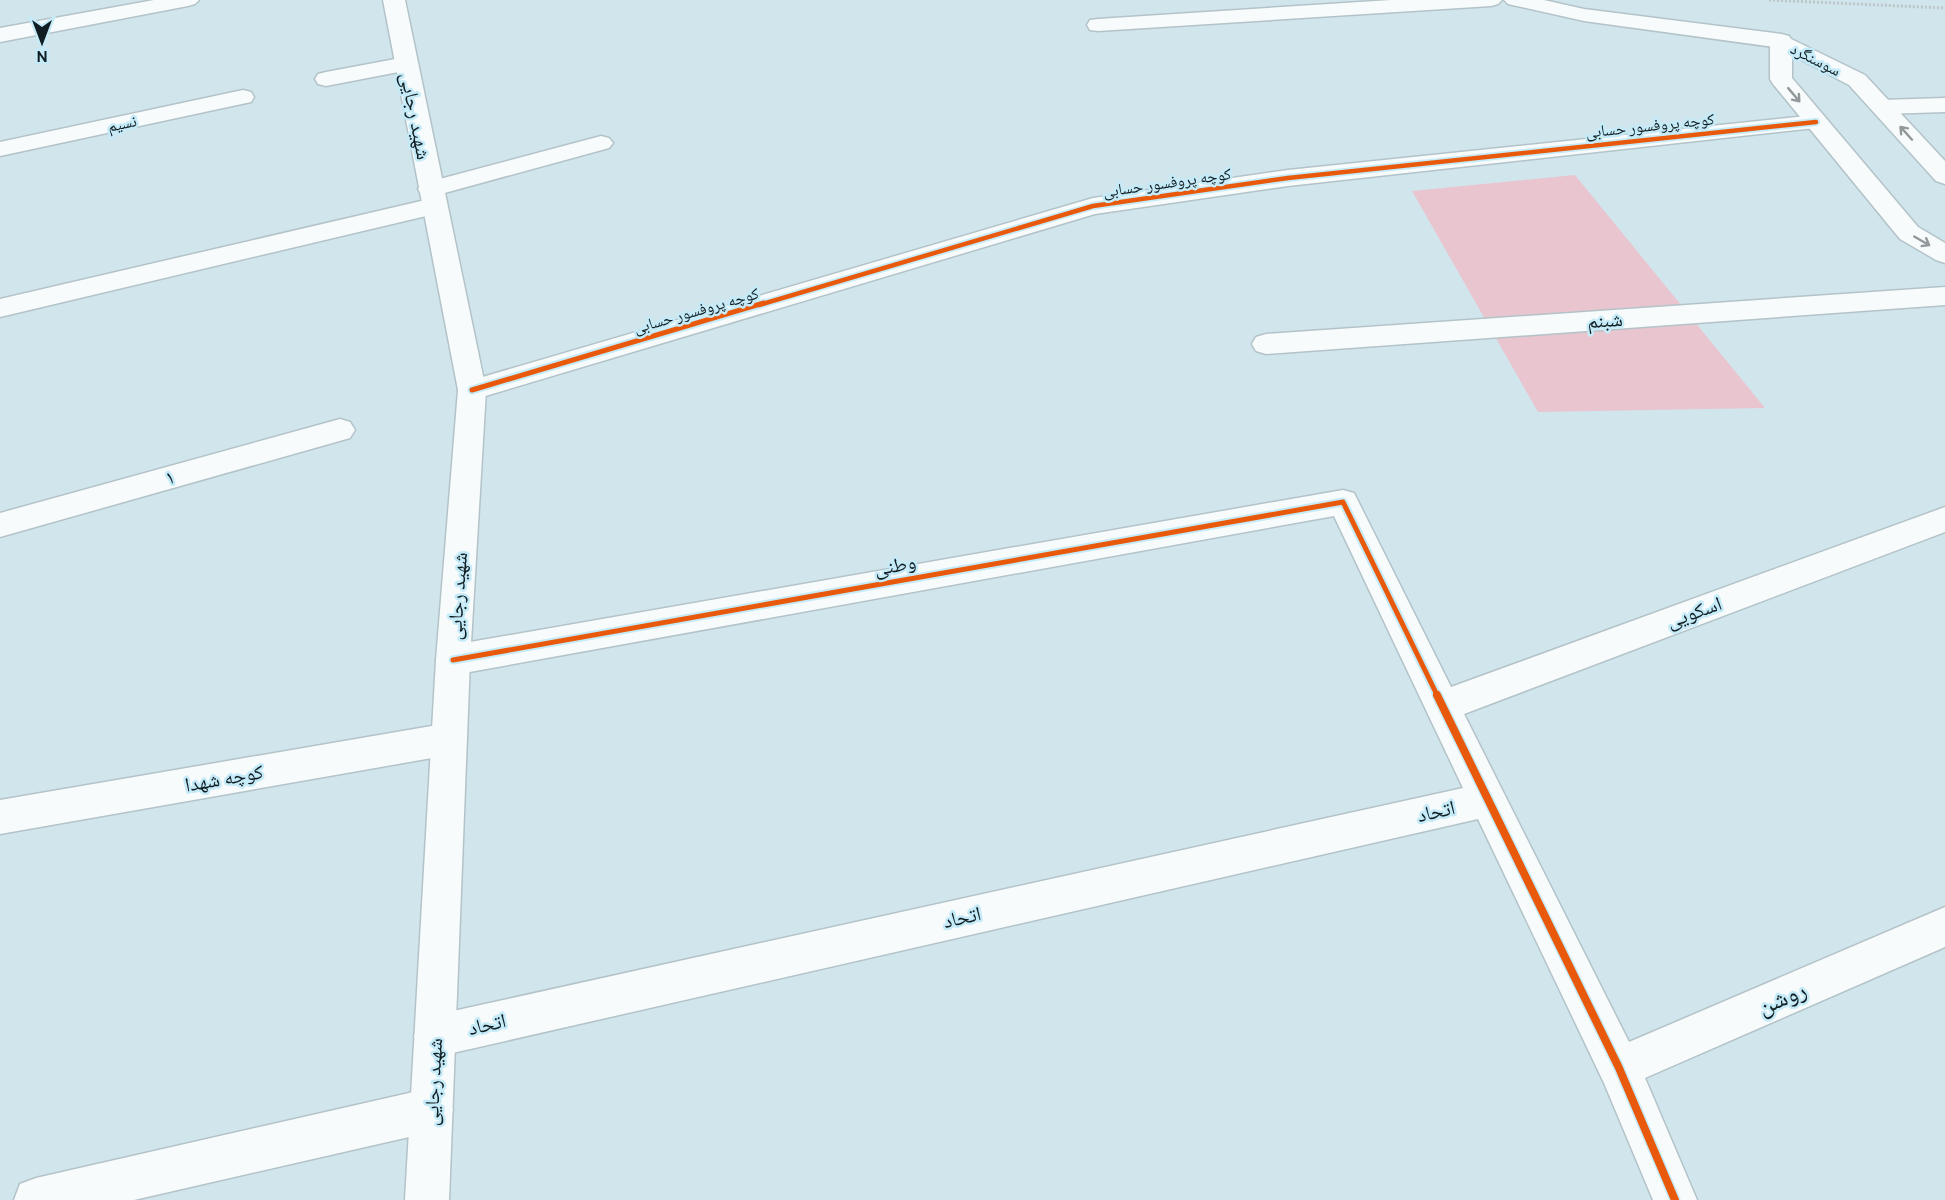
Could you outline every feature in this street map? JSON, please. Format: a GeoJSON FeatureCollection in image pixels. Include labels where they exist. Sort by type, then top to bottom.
{"type":"FeatureCollection","features":[{"type":"Feature","properties":{"kind":"street"},"geometry":{"type":"LineString","coordinates":[[0,35],[188,0]]}},
{"type":"Feature","properties":{"kind":"street","name":"شهید رجایی"},"geometry":{"type":"LineString","coordinates":[[394,0],[472,390],[453,660],[427,1200]]}},
{"type":"Feature","properties":{"kind":"street"},"geometry":{"type":"LineString","coordinates":[[1098,25],[1491,0]]}},
{"type":"Feature","properties":{"kind":"street"},"geometry":{"type":"LineString","coordinates":[[1515,0],[1584,15],[1781,41]]}},
{"type":"Feature","properties":{"kind":"street","name":"سوسنگرد"},"geometry":{"type":"LineString","coordinates":[[1945,176],[1857,80],[1781,41],[1781,79],[1909,233],[1945,254]]}},
{"type":"Feature","properties":{"kind":"street"},"geometry":{"type":"LineString","coordinates":[[326,80],[406,64]]}},
{"type":"Feature","properties":{"kind":"street","name":"نسیم"},"geometry":{"type":"LineString","coordinates":[[0,149],[243,97]]}},
{"type":"Feature","properties":{"kind":"street"},"geometry":{"type":"LineString","coordinates":[[1882,107],[1945,105]]}},
{"type":"Feature","properties":{"kind":"street","name":"کوچه پروفسور حسابی"},"geometry":{"type":"LineString","coordinates":[[472,390],[1093,207],[1288,178],[1816,122]]}},
{"type":"Feature","properties":{"kind":"street"},"geometry":{"type":"LineString","coordinates":[[0,308],[432,198],[602,142]]}},
{"type":"Feature","properties":{"kind":"street","name":"شبنم"},"geometry":{"type":"LineString","coordinates":[[1266,344],[1945,296]]}},
{"type":"Feature","properties":{"kind":"street","name":"۱"},"geometry":{"type":"LineString","coordinates":[[0,525],[340,430]]}},
{"type":"Feature","properties":{"kind":"street","name":"وطنی"},"geometry":{"type":"LineString","coordinates":[[453,660],[1343,502],[1443,706]]}},
{"type":"Feature","properties":{"kind":"street","name":"اسکویی"},"geometry":{"type":"LineString","coordinates":[[1443,706],[1945,519]]}},
{"type":"Feature","properties":{"kind":"street"},"geometry":{"type":"LineString","coordinates":[[1443,706],[1619,1068],[1675,1200]]}},
{"type":"Feature","properties":{"kind":"street","name":"کوچه شهدا"},"geometry":{"type":"LineString","coordinates":[[0,817],[449,739]]}},
{"type":"Feature","properties":{"kind":"street","name":"اتحاد"},"geometry":{"type":"LineString","coordinates":[[435,1036],[1488,799]]}},
{"type":"Feature","properties":{"kind":"street","name":"روشن"},"geometry":{"type":"LineString","coordinates":[[1619,1068],[1945,927]]}},
{"type":"Feature","properties":{"kind":"street"},"geometry":{"type":"LineString","coordinates":[[36,1200],[431,1110]]}},
{"type":"Feature","properties":{"kind":"path"},"geometry":{"type":"LineString","coordinates":[[1769,0],[1945,8]]}},
{"type":"Feature","properties":{"kind":"shaded area"},"geometry":{"type":"Polygon","coordinates":[[[1575,175],[1765,408],[1538,412],[1412,191],[1575,175]]]}},
{"type":"Feature","properties":{"kind":"cycle path"},"geometry":{"type":"LineString","coordinates":[[472,390],[1093,206],[1288,178],[1816,122]]}},
{"type":"Feature","properties":{"kind":"cycle path"},"geometry":{"type":"LineString","coordinates":[[453,660],[1343,502],[1619,1068],[1675,1200]]}}]}
